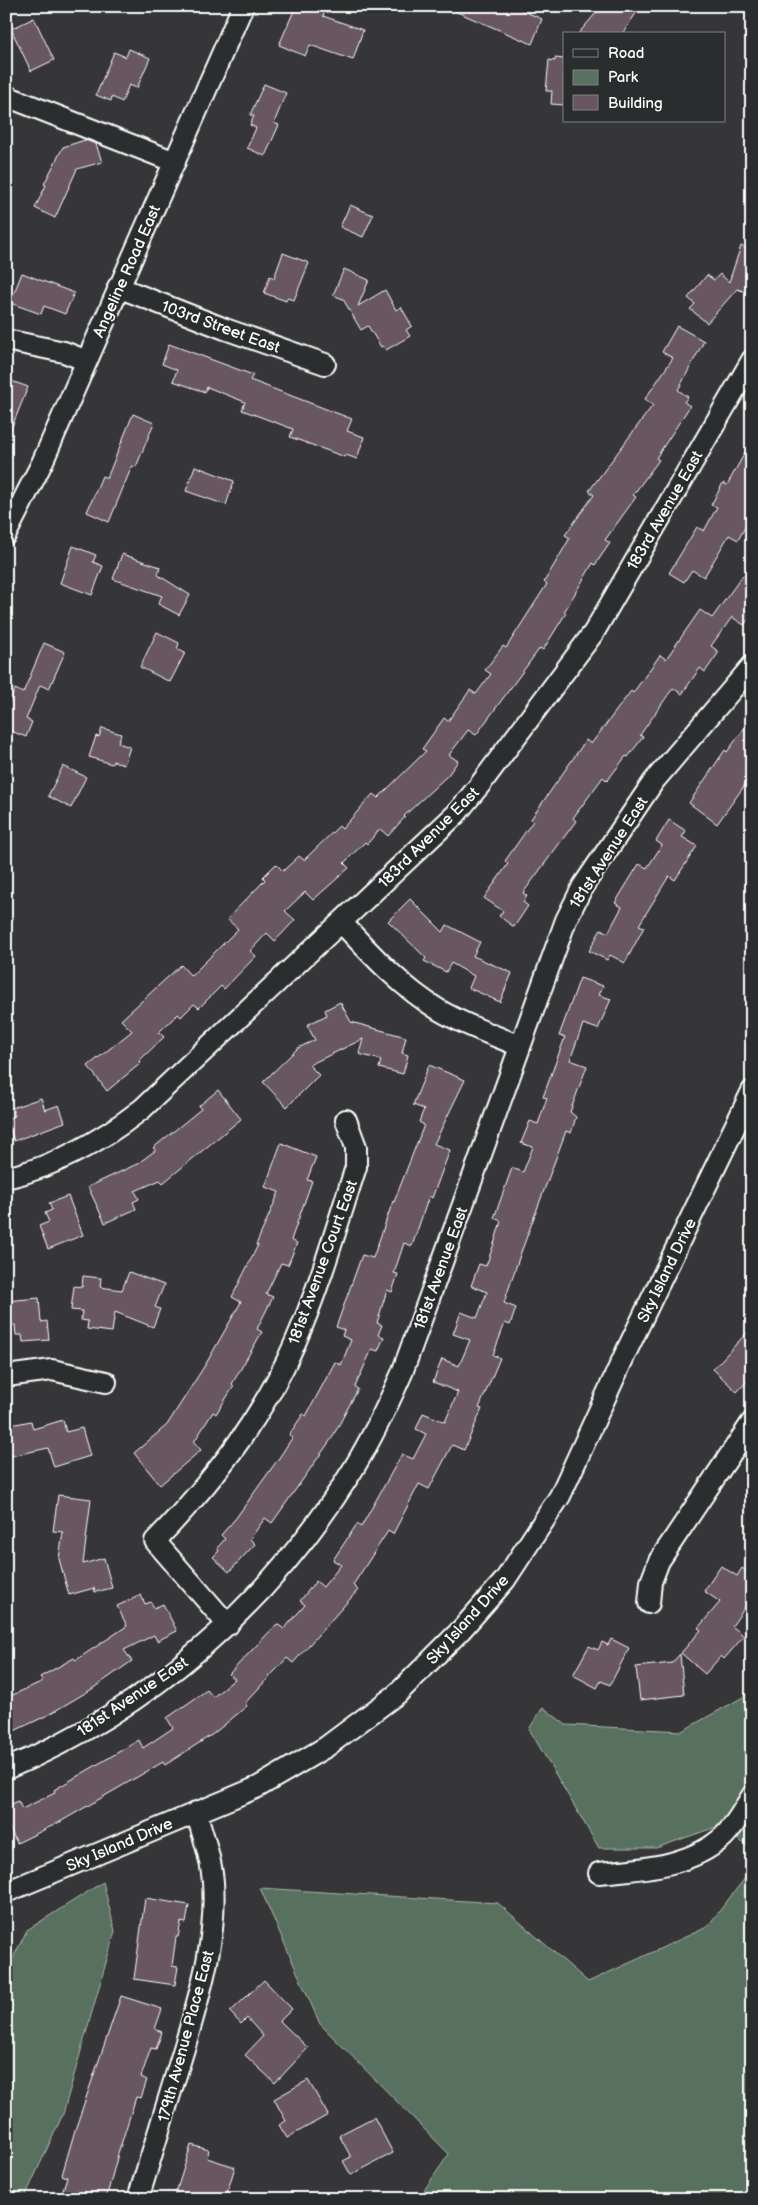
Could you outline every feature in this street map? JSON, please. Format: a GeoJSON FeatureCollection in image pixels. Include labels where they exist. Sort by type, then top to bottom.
{"type":"FeatureCollection","features":[{"type":"Feature","properties":{"kind":"street","name":"Angeline Road East"},"geometry":{"type":"LineString","coordinates":[[10,521],[87,360],[243,6]]}},
{"type":"Feature","properties":{"kind":"street"},"geometry":{"type":"LineString","coordinates":[[6,96],[175,162]]}},
{"type":"Feature","properties":{"kind":"street","name":"103rd Street East"},"geometry":{"type":"LineString","coordinates":[[118,288],[224,329],[324,364]]}},
{"type":"Feature","properties":{"kind":"street"},"geometry":{"type":"LineString","coordinates":[[6,340],[64,352],[87,360]]}},
{"type":"Feature","properties":{"kind":"street","name":"183rd Avenue East"},"geometry":{"type":"LineString","coordinates":[[6,1178],[47,1166],[82,1149],[112,1132],[142,1109],[456,814],[588,640],[752,360]]}},
{"type":"Feature","properties":{"kind":"street","name":"181st Avenue East"},"geometry":{"type":"LineString","coordinates":[[6,1769],[64,1742],[159,1683],[228,1625],[271,1580],[327,1510],[353,1470],[380,1420],[402,1373],[566,920],[584,886],[654,781],[752,666]]}},
{"type":"Feature","properties":{"kind":"street"},"geometry":{"type":"LineString","coordinates":[[342,923],[409,990],[439,1010],[469,1026],[520,1046]]}},
{"type":"Feature","properties":{"kind":"street","name":"Sky Island Drive"},"geometry":{"type":"LineString","coordinates":[[6,1892],[258,1787],[326,1747],[397,1694],[461,1630],[505,1580],[560,1496],[752,1091]]}},
{"type":"Feature","properties":{"kind":"street","name":"181st Avenue Court East"},"geometry":{"type":"LineString","coordinates":[[228,1625],[155,1541],[190,1506],[244,1436],[277,1379],[295,1343],[312,1299],[356,1167],[356,1147],[346,1120]]}},
{"type":"Feature","properties":{"kind":"street"},"geometry":{"type":"LineString","coordinates":[[6,1376],[52,1370],[106,1382]]}},
{"type":"Feature","properties":{"kind":"street"},"geometry":{"type":"LineString","coordinates":[[649,1603],[651,1582],[658,1562],[752,1422]]}},
{"type":"Feature","properties":{"kind":"street"},"geometry":{"type":"LineString","coordinates":[[599,1873],[666,1865],[689,1857],[722,1838],[732,1827],[752,1796]]}},
{"type":"Feature","properties":{"kind":"street","name":"179th Avenue Place East"},"geometry":{"type":"LineString","coordinates":[[138,2199],[209,1959],[214,1925],[213,1882],[210,1858],[196,1812]]}},
{"type":"Feature","properties":{"kind":"green space"},"geometry":{"type":"Polygon","coordinates":[[[752,1692],[752,1848],[716,1827],[656,1848],[599,1848],[529,1729],[543,1707],[566,1725],[682,1731],[752,1692]]]}},
{"type":"Feature","properties":{"kind":"green space"},"geometry":{"type":"Polygon","coordinates":[[[752,1869],[752,2199],[418,2199],[449,2154],[320,2024],[260,1888],[498,1903],[588,1982],[707,1927],[752,1869]]]}},
{"type":"Feature","properties":{"kind":"green space"},"geometry":{"type":"Polygon","coordinates":[[[103,1882],[115,1931],[63,2114],[24,2199],[6,2199],[6,1972],[27,1930],[103,1882]]]}},
{"type":"Feature","properties":{"kind":"building"},"geometry":{"type":"Polygon","coordinates":[[[296,6],[319,6],[326,9],[323,16],[363,30],[353,60],[310,45],[305,56],[279,45],[296,6]]]}},
{"type":"Feature","properties":{"kind":"building"},"geometry":{"type":"Polygon","coordinates":[[[443,6],[512,6],[542,19],[532,44],[443,6]]]}},
{"type":"Feature","properties":{"kind":"building"},"geometry":{"type":"Polygon","coordinates":[[[602,6],[641,6],[623,32],[580,32],[602,6]]]}},
{"type":"Feature","properties":{"kind":"building"},"geometry":{"type":"Polygon","coordinates":[[[34,18],[54,60],[31,71],[11,29],[34,18]]]}},
{"type":"Feature","properties":{"kind":"building"},"geometry":{"type":"Polygon","coordinates":[[[129,49],[150,58],[137,88],[129,85],[122,102],[112,97],[111,101],[96,95],[114,52],[126,57],[129,49]]]}},
{"type":"Feature","properties":{"kind":"building"},"geometry":{"type":"Polygon","coordinates":[[[555,58],[563,59],[563,105],[551,104],[552,91],[546,91],[549,60],[555,61],[555,58]]]}},
{"type":"Feature","properties":{"kind":"building"},"geometry":{"type":"Polygon","coordinates":[[[264,84],[286,93],[274,123],[279,125],[265,156],[247,148],[256,128],[250,125],[254,116],[250,115],[264,84]]]}},
{"type":"Feature","properties":{"kind":"building"},"geometry":{"type":"Polygon","coordinates":[[[85,140],[96,144],[102,162],[77,169],[55,218],[35,208],[46,185],[44,184],[63,147],[85,140]]]}},
{"type":"Feature","properties":{"kind":"building"},"geometry":{"type":"Polygon","coordinates":[[[350,205],[373,215],[363,237],[340,227],[350,205]]]}},
{"type":"Feature","properties":{"kind":"building"},"geometry":{"type":"Polygon","coordinates":[[[741,246],[752,250],[752,294],[737,289],[707,323],[690,309],[695,304],[688,298],[707,275],[714,280],[720,274],[729,282],[741,246]]]}},
{"type":"Feature","properties":{"kind":"building"},"geometry":{"type":"Polygon","coordinates":[[[283,253],[309,263],[294,300],[287,298],[286,301],[264,293],[270,276],[274,278],[283,253]]]}},
{"type":"Feature","properties":{"kind":"building"},"geometry":{"type":"Polygon","coordinates":[[[344,269],[369,280],[358,306],[385,290],[396,310],[401,307],[412,326],[406,330],[410,336],[386,350],[383,346],[381,347],[368,326],[361,330],[343,299],[333,295],[344,269]]]}},
{"type":"Feature","properties":{"kind":"building"},"geometry":{"type":"Polygon","coordinates":[[[22,273],[74,293],[65,314],[44,306],[41,314],[10,303],[22,273]]]}},
{"type":"Feature","properties":{"kind":"building"},"geometry":{"type":"Polygon","coordinates":[[[677,326],[704,341],[678,390],[688,397],[684,402],[690,406],[656,458],[659,460],[633,495],[636,497],[605,540],[610,543],[595,565],[593,563],[564,612],[566,613],[543,650],[540,648],[476,735],[468,730],[449,755],[458,761],[448,775],[404,816],[388,836],[380,829],[367,844],[365,842],[344,863],[349,868],[313,900],[305,892],[285,911],[295,920],[275,941],[267,933],[250,951],[256,956],[224,989],[221,986],[199,1008],[194,1004],[181,1017],[178,1014],[159,1032],[164,1037],[139,1061],[141,1063],[107,1091],[88,1066],[132,1031],[121,1020],[181,965],[191,976],[238,929],[227,919],[265,880],[263,877],[276,864],[283,871],[299,856],[304,860],[339,826],[342,829],[373,794],[378,798],[426,751],[422,749],[444,718],[448,721],[470,690],[476,694],[491,674],[485,670],[503,646],[506,648],[547,584],[544,582],[570,538],[565,535],[594,495],[589,491],[653,405],[645,399],[673,358],[662,352],[677,326]]]}},
{"type":"Feature","properties":{"kind":"building"},"geometry":{"type":"Polygon","coordinates":[[[169,344],[253,375],[250,380],[352,419],[347,431],[364,437],[357,459],[346,455],[345,457],[290,437],[293,429],[242,410],[245,402],[207,387],[205,392],[173,381],[177,370],[162,364],[169,344]]]}},
{"type":"Feature","properties":{"kind":"building"},"geometry":{"type":"Polygon","coordinates":[[[6,379],[28,387],[7,439],[6,438],[6,379]]]}},
{"type":"Feature","properties":{"kind":"building"},"geometry":{"type":"Polygon","coordinates":[[[133,414],[154,423],[136,467],[132,466],[109,522],[87,512],[102,476],[107,478],[133,414]]]}},
{"type":"Feature","properties":{"kind":"building"},"geometry":{"type":"Polygon","coordinates":[[[752,440],[752,515],[738,540],[729,535],[704,577],[692,570],[684,582],[669,573],[697,527],[704,531],[717,507],[711,505],[723,483],[727,485],[752,440]]]}},
{"type":"Feature","properties":{"kind":"building"},"geometry":{"type":"Polygon","coordinates":[[[195,466],[234,481],[226,505],[186,491],[195,466]]]}},
{"type":"Feature","properties":{"kind":"building"},"geometry":{"type":"Polygon","coordinates":[[[73,546],[96,555],[93,562],[103,566],[92,595],[60,583],[73,546]]]}},
{"type":"Feature","properties":{"kind":"building"},"geometry":{"type":"Polygon","coordinates":[[[122,554],[160,567],[158,575],[190,595],[179,615],[158,604],[162,596],[113,579],[122,554]]]}},
{"type":"Feature","properties":{"kind":"building"},"geometry":{"type":"Polygon","coordinates":[[[743,575],[752,581],[752,615],[744,625],[732,617],[711,646],[719,652],[705,672],[700,668],[682,694],[673,688],[640,735],[643,737],[628,757],[626,756],[607,781],[603,777],[573,818],[576,821],[523,893],[527,896],[523,902],[528,906],[514,927],[499,916],[503,911],[484,898],[508,864],[505,861],[533,821],[531,819],[586,740],[591,744],[631,691],[633,693],[660,655],[666,659],[700,610],[712,618],[743,575]]]}},
{"type":"Feature","properties":{"kind":"building"},"geometry":{"type":"Polygon","coordinates":[[[157,632],[179,643],[177,649],[185,653],[170,682],[140,667],[157,632]]]}},
{"type":"Feature","properties":{"kind":"building"},"geometry":{"type":"Polygon","coordinates":[[[44,643],[65,652],[49,689],[40,685],[26,719],[32,722],[26,737],[6,729],[6,711],[15,689],[23,693],[44,643]]]}},
{"type":"Feature","properties":{"kind":"building"},"geometry":{"type":"Polygon","coordinates":[[[752,718],[752,775],[717,824],[689,803],[725,750],[727,752],[752,718]]]}},
{"type":"Feature","properties":{"kind":"building"},"geometry":{"type":"Polygon","coordinates":[[[102,728],[121,734],[118,743],[130,747],[124,765],[113,761],[112,764],[89,757],[96,736],[99,737],[102,728]]]}},
{"type":"Feature","properties":{"kind":"building"},"geometry":{"type":"Polygon","coordinates":[[[63,766],[86,777],[71,808],[48,796],[63,766]]]}},
{"type":"Feature","properties":{"kind":"building"},"geometry":{"type":"Polygon","coordinates":[[[669,820],[686,831],[682,837],[697,846],[675,880],[669,876],[639,925],[644,927],[625,963],[610,955],[607,960],[589,951],[601,929],[608,933],[622,907],[615,903],[639,864],[647,868],[662,845],[656,841],[669,820]]]}},
{"type":"Feature","properties":{"kind":"building"},"geometry":{"type":"Polygon","coordinates":[[[410,899],[443,932],[447,925],[480,942],[473,956],[512,973],[500,1002],[469,988],[474,976],[451,963],[446,972],[424,961],[426,958],[388,921],[410,899]]]}},
{"type":"Feature","properties":{"kind":"building"},"geometry":{"type":"Polygon","coordinates":[[[580,978],[603,986],[599,995],[611,999],[598,1029],[583,1024],[570,1060],[587,1066],[570,1112],[576,1117],[571,1133],[566,1131],[520,1255],[504,1303],[516,1308],[510,1325],[505,1323],[493,1355],[500,1358],[479,1408],[482,1409],[464,1450],[452,1445],[429,1489],[419,1484],[393,1534],[388,1531],[353,1585],[358,1590],[293,1663],[287,1658],[245,1703],[247,1706],[213,1734],[165,1765],[163,1762],[60,1822],[17,1843],[6,1821],[6,1807],[18,1801],[22,1809],[55,1793],[54,1790],[139,1740],[143,1748],[173,1728],[167,1718],[207,1690],[213,1697],[235,1679],[229,1674],[277,1624],[284,1629],[305,1605],[300,1601],[316,1581],[323,1587],[341,1565],[333,1560],[357,1524],[361,1527],[402,1454],[413,1459],[426,1434],[416,1429],[423,1413],[445,1422],[458,1392],[433,1382],[442,1359],[459,1366],[470,1340],[453,1334],[461,1312],[477,1318],[487,1292],[471,1286],[479,1264],[486,1266],[495,1241],[501,1221],[494,1218],[512,1168],[523,1172],[533,1147],[521,1143],[530,1121],[538,1124],[547,1098],[543,1097],[565,1037],[559,1036],[580,978]]]}},
{"type":"Feature","properties":{"kind":"building"},"geometry":{"type":"Polygon","coordinates":[[[340,1002],[351,1022],[406,1037],[402,1053],[408,1055],[403,1074],[379,1068],[381,1060],[359,1054],[363,1039],[309,1065],[319,1075],[287,1107],[263,1082],[298,1048],[315,1040],[307,1025],[327,1015],[325,1010],[340,1002]]]}},
{"type":"Feature","properties":{"kind":"building"},"geometry":{"type":"Polygon","coordinates":[[[429,1065],[465,1080],[434,1144],[450,1150],[432,1198],[429,1196],[412,1246],[404,1243],[394,1273],[398,1274],[392,1292],[387,1290],[377,1323],[382,1325],[378,1335],[384,1337],[378,1351],[372,1349],[355,1387],[358,1389],[332,1438],[272,1523],[265,1518],[250,1539],[255,1544],[229,1572],[213,1557],[219,1551],[217,1548],[225,1539],[221,1535],[236,1518],[279,1458],[292,1438],[289,1435],[303,1414],[306,1416],[335,1362],[341,1365],[351,1340],[342,1336],[344,1330],[336,1327],[362,1255],[373,1258],[393,1201],[424,1125],[419,1122],[424,1109],[413,1105],[429,1065]]]}},
{"type":"Feature","properties":{"kind":"building"},"geometry":{"type":"Polygon","coordinates":[[[218,1090],[241,1119],[163,1183],[160,1180],[135,1191],[139,1199],[133,1202],[136,1209],[105,1223],[88,1187],[137,1164],[156,1150],[153,1148],[201,1109],[199,1106],[218,1090]]]}},
{"type":"Feature","properties":{"kind":"building"},"geometry":{"type":"Polygon","coordinates":[[[41,1098],[45,1110],[59,1105],[65,1122],[14,1141],[6,1119],[15,1116],[12,1108],[41,1098]]]}},
{"type":"Feature","properties":{"kind":"building"},"geometry":{"type":"Polygon","coordinates":[[[281,1143],[316,1157],[307,1180],[312,1181],[291,1240],[297,1243],[288,1265],[281,1263],[266,1294],[273,1297],[257,1329],[262,1332],[232,1384],[234,1386],[216,1414],[213,1412],[194,1442],[201,1450],[160,1485],[134,1453],[167,1425],[207,1362],[241,1302],[232,1297],[258,1245],[256,1245],[279,1192],[265,1187],[281,1143]]]}},
{"type":"Feature","properties":{"kind":"building"},"geometry":{"type":"Polygon","coordinates":[[[68,1196],[83,1235],[48,1249],[39,1226],[49,1222],[45,1213],[52,1210],[49,1203],[68,1196]]]}},
{"type":"Feature","properties":{"kind":"building"},"geometry":{"type":"Polygon","coordinates":[[[129,1272],[164,1285],[155,1307],[160,1309],[153,1327],[115,1312],[112,1332],[87,1329],[88,1321],[81,1320],[82,1311],[71,1310],[74,1286],[82,1287],[83,1276],[101,1278],[100,1287],[122,1290],[129,1272]]]}},
{"type":"Feature","properties":{"kind":"building"},"geometry":{"type":"Polygon","coordinates":[[[39,1298],[41,1322],[47,1321],[49,1340],[23,1342],[22,1335],[16,1335],[15,1325],[6,1326],[6,1301],[39,1298]]]}},
{"type":"Feature","properties":{"kind":"building"},"geometry":{"type":"Polygon","coordinates":[[[752,1327],[752,1376],[737,1392],[713,1369],[752,1327]]]}},
{"type":"Feature","properties":{"kind":"building"},"geometry":{"type":"Polygon","coordinates":[[[63,1420],[66,1432],[82,1428],[90,1456],[54,1467],[48,1448],[6,1457],[6,1426],[31,1421],[33,1429],[63,1420]]]}},
{"type":"Feature","properties":{"kind":"building"},"geometry":{"type":"Polygon","coordinates":[[[58,1495],[91,1499],[83,1564],[104,1558],[112,1588],[95,1592],[94,1588],[69,1595],[59,1559],[63,1532],[53,1531],[58,1495]]]}},
{"type":"Feature","properties":{"kind":"building"},"geometry":{"type":"Polygon","coordinates":[[[721,1566],[737,1576],[742,1568],[752,1575],[752,1597],[732,1626],[744,1636],[724,1659],[721,1656],[705,1674],[681,1653],[701,1630],[698,1628],[720,1602],[704,1591],[721,1566]]]}},
{"type":"Feature","properties":{"kind":"building"},"geometry":{"type":"Polygon","coordinates":[[[141,1595],[145,1604],[151,1602],[154,1608],[163,1604],[177,1631],[157,1641],[154,1635],[124,1650],[132,1661],[92,1689],[48,1715],[12,1732],[6,1719],[6,1698],[43,1681],[40,1677],[74,1658],[76,1660],[127,1626],[117,1606],[141,1595]]]}},
{"type":"Feature","properties":{"kind":"building"},"geometry":{"type":"Polygon","coordinates":[[[611,1639],[629,1648],[610,1685],[601,1681],[597,1688],[573,1675],[589,1646],[598,1650],[602,1642],[608,1645],[611,1639]]]}},
{"type":"Feature","properties":{"kind":"building"},"geometry":{"type":"Polygon","coordinates":[[[680,1654],[684,1695],[640,1700],[636,1667],[672,1663],[680,1654]]]}},
{"type":"Feature","properties":{"kind":"building"},"geometry":{"type":"Polygon","coordinates":[[[145,1898],[189,1905],[186,1923],[181,1922],[178,1937],[176,1937],[172,1966],[178,1967],[175,1985],[134,1979],[145,1898]]]}},
{"type":"Feature","properties":{"kind":"building"},"geometry":{"type":"Polygon","coordinates":[[[264,1980],[292,2009],[280,2021],[308,2048],[275,2083],[245,2055],[263,2036],[247,2018],[241,2024],[230,2012],[264,1980]]]}},
{"type":"Feature","properties":{"kind":"building"},"geometry":{"type":"Polygon","coordinates":[[[121,1996],[162,2009],[155,2029],[162,2032],[156,2049],[151,2048],[141,2077],[147,2080],[141,2098],[136,2097],[106,2199],[60,2199],[67,2177],[62,2175],[75,2130],[121,1996]]]}},
{"type":"Feature","properties":{"kind":"building"},"geometry":{"type":"Polygon","coordinates":[[[308,2080],[328,2115],[287,2138],[279,2125],[286,2121],[274,2099],[308,2080]]]}},
{"type":"Feature","properties":{"kind":"building"},"geometry":{"type":"Polygon","coordinates":[[[374,2117],[393,2153],[351,2175],[343,2161],[351,2157],[339,2135],[374,2117]]]}},
{"type":"Feature","properties":{"kind":"building"},"geometry":{"type":"Polygon","coordinates":[[[191,2145],[209,2150],[207,2158],[235,2167],[225,2199],[174,2199],[191,2145]]]}}]}
